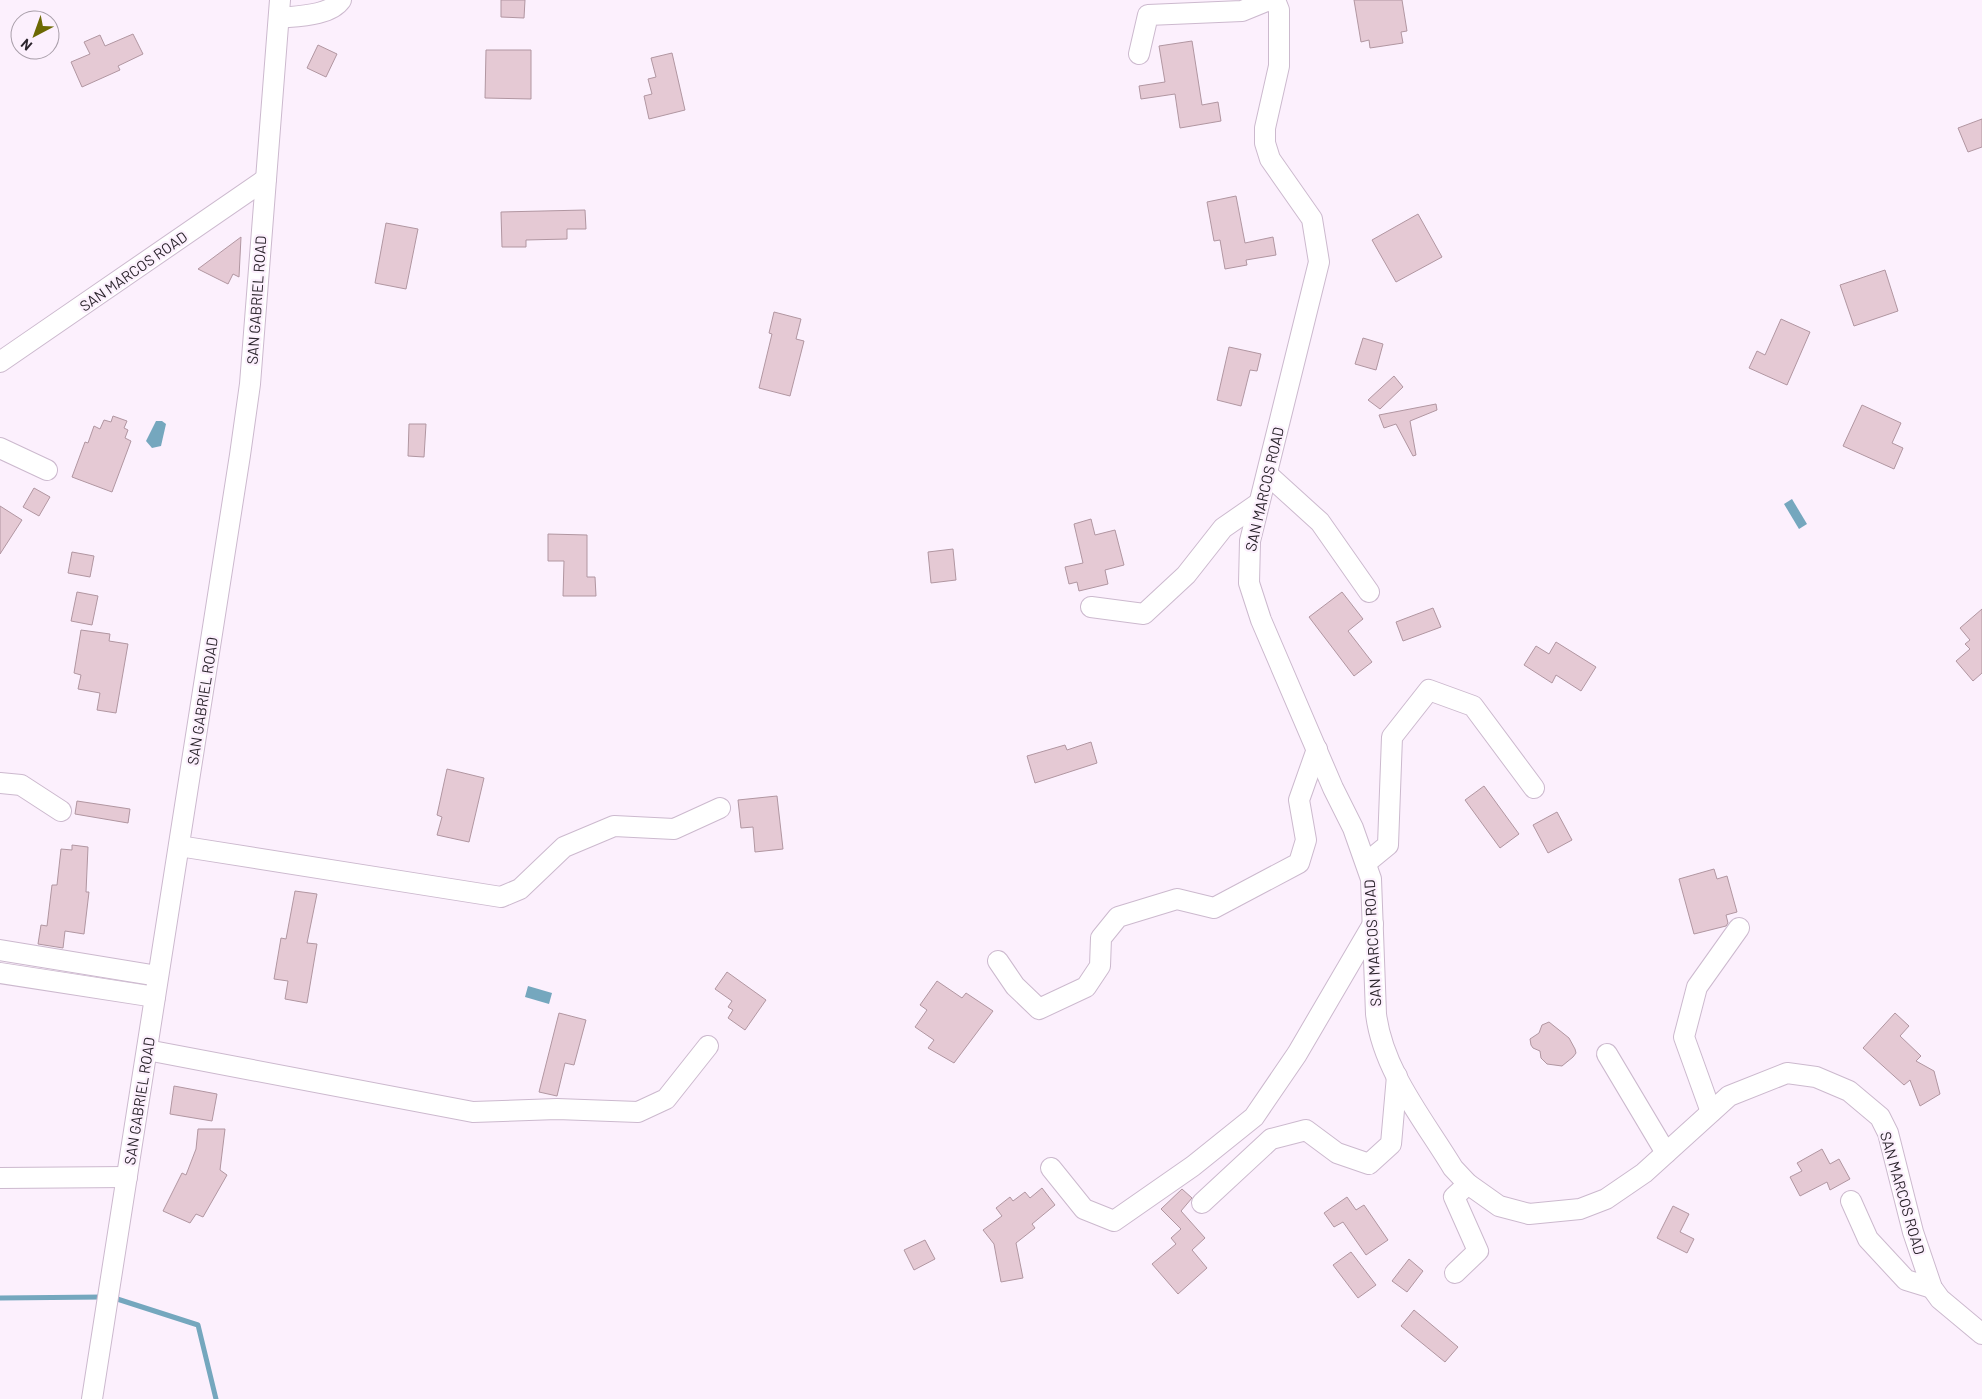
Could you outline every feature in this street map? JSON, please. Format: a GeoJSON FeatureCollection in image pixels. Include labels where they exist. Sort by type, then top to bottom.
{"type":"FeatureCollection","features":[{"type":"Feature","properties":{"kind":"street"},"geometry":{"type":"LineString","coordinates":[[280,9],[326,10],[338,5],[341,0]]}},
{"type":"Feature","properties":{"kind":"street"},"geometry":{"type":"LineString","coordinates":[[1139,54],[1148,15],[1242,11],[1269,0]]}},
{"type":"Feature","properties":{"kind":"street","name":"SAN MARCOS ROAD"},"geometry":{"type":"LineString","coordinates":[[1275,0],[1279,10],[1279,66],[1265,128],[1264,143],[1270,159],[1312,219],[1319,262],[1250,541],[1249,583],[1261,620],[1316,750],[1353,828],[1372,879],[1378,1031],[1386,1058],[1453,1168],[1468,1184],[1500,1206],[1529,1214],[1568,1212],[1606,1199],[1644,1173],[1729,1096],[1787,1073],[1805,1074],[1832,1082],[1849,1091],[1880,1117],[1888,1134],[1913,1232],[1932,1288],[1940,1299],[1980,1328]]}},
{"type":"Feature","properties":{"kind":"street","name":"SAN GABRIEL ROAD"},"geometry":{"type":"LineString","coordinates":[[92,1399],[248,393],[280,9]]}},
{"type":"Feature","properties":{"kind":"street","name":"SAN MARCOS ROAD"},"geometry":{"type":"LineString","coordinates":[[0,362],[266,179]]}},
{"type":"Feature","properties":{"kind":"street"},"geometry":{"type":"LineString","coordinates":[[0,448],[47,470]]}},
{"type":"Feature","properties":{"kind":"street"},"geometry":{"type":"LineString","coordinates":[[1266,474],[1320,522],[1369,592]]}},
{"type":"Feature","properties":{"kind":"street"},"geometry":{"type":"LineString","coordinates":[[1091,607],[1144,614],[1186,575],[1223,528],[1259,503]]}},
{"type":"Feature","properties":{"kind":"street"},"geometry":{"type":"LineString","coordinates":[[1366,863],[1388,845],[1392,737],[1429,690],[1473,706],[1534,788]]}},
{"type":"Feature","properties":{"kind":"street"},"geometry":{"type":"LineString","coordinates":[[998,961],[1015,986],[1040,1009],[1086,987],[1100,966],[1102,938],[1118,917],[1177,899],[1214,908],[1299,863],[1306,840],[1299,800],[1316,750]]}},
{"type":"Feature","properties":{"kind":"street"},"geometry":{"type":"LineString","coordinates":[[0,784],[21,785],[61,811]]}},
{"type":"Feature","properties":{"kind":"street"},"geometry":{"type":"LineString","coordinates":[[179,846],[501,897],[520,888],[564,847],[614,826],[674,829],[720,808]]}},
{"type":"Feature","properties":{"kind":"street"},"geometry":{"type":"LineString","coordinates":[[1051,1168],[1084,1209],[1114,1220],[1193,1166],[1254,1117],[1297,1054],[1373,924]]}},
{"type":"Feature","properties":{"kind":"street"},"geometry":{"type":"LineString","coordinates":[[1711,1112],[1684,1037],[1696,987],[1739,928]]}},
{"type":"Feature","properties":{"kind":"street"},"geometry":{"type":"LineString","coordinates":[[0,950],[158,976]]}},
{"type":"Feature","properties":{"kind":"street"},"geometry":{"type":"LineString","coordinates":[[0,973],[155,997]]}},
{"type":"Feature","properties":{"kind":"street"},"geometry":{"type":"LineString","coordinates":[[147,1050],[473,1112],[557,1109],[638,1112],[666,1099],[708,1046]]}},
{"type":"Feature","properties":{"kind":"street"},"geometry":{"type":"LineString","coordinates":[[1607,1054],[1666,1153]]}},
{"type":"Feature","properties":{"kind":"street"},"geometry":{"type":"LineString","coordinates":[[1202,1203],[1271,1140],[1306,1130],[1336,1153],[1369,1164],[1391,1144],[1397,1076]]}},
{"type":"Feature","properties":{"kind":"street"},"geometry":{"type":"LineString","coordinates":[[0,1178],[127,1177]]}},
{"type":"Feature","properties":{"kind":"street"},"geometry":{"type":"LineString","coordinates":[[1455,1272],[1478,1251],[1454,1196],[1468,1184]]}},
{"type":"Feature","properties":{"kind":"street"},"geometry":{"type":"LineString","coordinates":[[1851,1201],[1868,1239],[1906,1280],[1932,1288]]}},
{"type":"Feature","properties":{"kind":"water"},"geometry":{"type":"Polygon","coordinates":[[[156,421],[162,421],[166,424],[161,446],[152,448],[146,441],[156,421]]]}},
{"type":"Feature","properties":{"kind":"water"},"geometry":{"type":"Polygon","coordinates":[[[1792,499],[1807,524],[1799,529],[1784,504],[1792,499]]]}},
{"type":"Feature","properties":{"kind":"water"},"geometry":{"type":"Polygon","coordinates":[[[528,986],[552,993],[549,1004],[525,997],[528,986]]]}},
{"type":"Feature","properties":{"kind":"building"},"geometry":{"type":"Polygon","coordinates":[[[501,0],[525,0],[524,18],[501,17],[501,0]]]}},
{"type":"Feature","properties":{"kind":"building"},"geometry":{"type":"Polygon","coordinates":[[[1354,0],[1402,0],[1407,31],[1401,32],[1403,43],[1370,48],[1369,40],[1361,42],[1354,0]]]}},
{"type":"Feature","properties":{"kind":"building"},"geometry":{"type":"Polygon","coordinates":[[[133,34],[143,54],[118,66],[120,70],[82,87],[71,62],[90,54],[84,42],[100,35],[105,46],[133,34]]]}},
{"type":"Feature","properties":{"kind":"building"},"geometry":{"type":"Polygon","coordinates":[[[1192,41],[1202,105],[1218,102],[1221,121],[1180,128],[1175,94],[1141,99],[1139,86],[1165,82],[1159,46],[1192,41]]]}},
{"type":"Feature","properties":{"kind":"building"},"geometry":{"type":"Polygon","coordinates":[[[318,45],[337,54],[326,77],[307,68],[318,45]]]}},
{"type":"Feature","properties":{"kind":"building"},"geometry":{"type":"Polygon","coordinates":[[[486,50],[531,50],[531,99],[485,98],[486,50]]]}},
{"type":"Feature","properties":{"kind":"building"},"geometry":{"type":"Polygon","coordinates":[[[672,53],[685,110],[649,119],[644,96],[652,94],[648,79],[656,77],[651,58],[672,53]]]}},
{"type":"Feature","properties":{"kind":"building"},"geometry":{"type":"Polygon","coordinates":[[[1982,119],[1982,147],[1968,152],[1958,128],[1982,119]]]}},
{"type":"Feature","properties":{"kind":"building"},"geometry":{"type":"Polygon","coordinates":[[[1236,196],[1245,243],[1273,237],[1276,255],[1246,260],[1247,265],[1225,269],[1220,240],[1214,241],[1207,202],[1236,196]]]}},
{"type":"Feature","properties":{"kind":"building"},"geometry":{"type":"Polygon","coordinates":[[[585,210],[586,229],[567,229],[567,239],[526,240],[526,247],[502,247],[501,212],[585,210]]]}},
{"type":"Feature","properties":{"kind":"building"},"geometry":{"type":"Polygon","coordinates":[[[1418,214],[1442,257],[1396,282],[1372,240],[1418,214]]]}},
{"type":"Feature","properties":{"kind":"building"},"geometry":{"type":"Polygon","coordinates":[[[386,223],[418,229],[406,289],[375,283],[386,223]]]}},
{"type":"Feature","properties":{"kind":"building"},"geometry":{"type":"Polygon","coordinates":[[[241,237],[239,277],[233,274],[228,284],[198,269],[241,237]]]}},
{"type":"Feature","properties":{"kind":"building"},"geometry":{"type":"Polygon","coordinates":[[[1885,270],[1898,311],[1854,326],[1840,285],[1885,270]]]}},
{"type":"Feature","properties":{"kind":"building"},"geometry":{"type":"Polygon","coordinates":[[[774,312],[801,319],[796,339],[804,341],[790,396],[759,388],[772,334],[769,333],[774,312]]]}},
{"type":"Feature","properties":{"kind":"building"},"geometry":{"type":"Polygon","coordinates":[[[1781,319],[1810,332],[1787,385],[1749,368],[1757,351],[1765,355],[1781,319]]]}},
{"type":"Feature","properties":{"kind":"building"},"geometry":{"type":"Polygon","coordinates":[[[1363,338],[1383,344],[1376,370],[1355,364],[1363,338]]]}},
{"type":"Feature","properties":{"kind":"building"},"geometry":{"type":"Polygon","coordinates":[[[1229,347],[1261,354],[1257,371],[1250,370],[1241,406],[1217,400],[1229,347]]]}},
{"type":"Feature","properties":{"kind":"building"},"geometry":{"type":"Polygon","coordinates":[[[1394,376],[1403,387],[1380,409],[1368,400],[1394,376]]]}},
{"type":"Feature","properties":{"kind":"building"},"geometry":{"type":"Polygon","coordinates":[[[1436,404],[1437,410],[1410,421],[1416,455],[1413,456],[1396,424],[1384,428],[1379,415],[1436,404]]]}},
{"type":"Feature","properties":{"kind":"building"},"geometry":{"type":"Polygon","coordinates":[[[1862,405],[1901,423],[1892,443],[1903,448],[1894,469],[1843,446],[1862,405]]]}},
{"type":"Feature","properties":{"kind":"building"},"geometry":{"type":"Polygon","coordinates":[[[113,416],[127,421],[124,428],[128,430],[125,438],[131,441],[112,492],[72,477],[85,442],[88,443],[94,426],[100,429],[104,420],[111,422],[113,416]]]}},
{"type":"Feature","properties":{"kind":"building"},"geometry":{"type":"Polygon","coordinates":[[[409,424],[426,424],[424,457],[408,456],[409,424]]]}},
{"type":"Feature","properties":{"kind":"building"},"geometry":{"type":"Polygon","coordinates":[[[34,488],[50,497],[39,516],[23,507],[34,488]]]}},
{"type":"Feature","properties":{"kind":"building"},"geometry":{"type":"Polygon","coordinates":[[[0,506],[22,520],[0,554],[0,506]]]}},
{"type":"Feature","properties":{"kind":"building"},"geometry":{"type":"Polygon","coordinates":[[[1091,519],[1095,535],[1115,530],[1124,565],[1105,570],[1108,584],[1079,591],[1077,582],[1069,584],[1065,567],[1083,563],[1074,524],[1091,519]]]}},
{"type":"Feature","properties":{"kind":"building"},"geometry":{"type":"Polygon","coordinates":[[[548,534],[587,535],[587,577],[595,577],[596,596],[563,596],[564,561],[548,561],[548,534]]]}},
{"type":"Feature","properties":{"kind":"building"},"geometry":{"type":"Polygon","coordinates":[[[953,549],[956,580],[931,583],[928,552],[953,549]]]}},
{"type":"Feature","properties":{"kind":"building"},"geometry":{"type":"Polygon","coordinates":[[[72,552],[94,556],[90,577],[68,573],[72,552]]]}},
{"type":"Feature","properties":{"kind":"building"},"geometry":{"type":"Polygon","coordinates":[[[77,592],[98,596],[92,625],[71,621],[77,592]]]}},
{"type":"Feature","properties":{"kind":"building"},"geometry":{"type":"Polygon","coordinates":[[[1342,592],[1363,619],[1348,631],[1372,662],[1354,676],[1309,617],[1342,592]]]}},
{"type":"Feature","properties":{"kind":"building"},"geometry":{"type":"Polygon","coordinates":[[[1433,608],[1441,627],[1403,641],[1396,622],[1433,608]]]}},
{"type":"Feature","properties":{"kind":"building"},"geometry":{"type":"Polygon","coordinates":[[[1982,609],[1982,673],[1973,681],[1956,661],[1970,649],[1965,644],[1970,640],[1960,628],[1982,609]]]}},
{"type":"Feature","properties":{"kind":"building"},"geometry":{"type":"Polygon","coordinates":[[[81,630],[110,634],[109,641],[128,644],[116,713],[97,710],[100,693],[78,689],[81,675],[74,673],[81,630]]]}},
{"type":"Feature","properties":{"kind":"building"},"geometry":{"type":"Polygon","coordinates":[[[1556,642],[1596,667],[1581,691],[1556,675],[1552,683],[1524,665],[1536,646],[1549,654],[1556,642]]]}},
{"type":"Feature","properties":{"kind":"building"},"geometry":{"type":"Polygon","coordinates":[[[1091,742],[1097,763],[1035,783],[1027,756],[1065,745],[1067,750],[1091,742]]]}},
{"type":"Feature","properties":{"kind":"building"},"geometry":{"type":"Polygon","coordinates":[[[447,769],[484,778],[469,842],[437,835],[442,817],[437,815],[447,769]]]}},
{"type":"Feature","properties":{"kind":"building"},"geometry":{"type":"Polygon","coordinates":[[[1484,786],[1519,834],[1500,848],[1465,800],[1484,786]]]}},
{"type":"Feature","properties":{"kind":"building"},"geometry":{"type":"Polygon","coordinates":[[[777,796],[783,849],[755,852],[753,827],[741,828],[738,800],[777,796]]]}},
{"type":"Feature","properties":{"kind":"building"},"geometry":{"type":"Polygon","coordinates":[[[77,801],[130,809],[128,823],[75,814],[77,801]]]}},
{"type":"Feature","properties":{"kind":"building"},"geometry":{"type":"Polygon","coordinates":[[[1557,812],[1572,840],[1548,853],[1533,825],[1557,812]]]}},
{"type":"Feature","properties":{"kind":"building"},"geometry":{"type":"Polygon","coordinates":[[[72,845],[88,847],[86,892],[89,892],[84,934],[65,931],[63,948],[38,944],[41,925],[47,926],[52,885],[57,885],[61,849],[72,850],[72,845]]]}},
{"type":"Feature","properties":{"kind":"building"},"geometry":{"type":"Polygon","coordinates":[[[1714,869],[1717,879],[1727,876],[1737,912],[1726,915],[1728,923],[1726,926],[1694,934],[1679,879],[1714,869]]]}},
{"type":"Feature","properties":{"kind":"building"},"geometry":{"type":"Polygon","coordinates":[[[295,891],[317,894],[307,943],[317,944],[307,1003],[285,999],[288,981],[274,979],[281,938],[286,939],[295,891]]]}},
{"type":"Feature","properties":{"kind":"building"},"geometry":{"type":"Polygon","coordinates":[[[727,972],[766,1000],[745,1030],[728,1018],[733,1010],[728,1007],[732,1001],[715,989],[727,972]]]}},
{"type":"Feature","properties":{"kind":"building"},"geometry":{"type":"Polygon","coordinates":[[[937,981],[962,998],[966,993],[993,1011],[954,1063],[928,1048],[934,1040],[915,1027],[927,1010],[920,1005],[937,981]]]}},
{"type":"Feature","properties":{"kind":"building"},"geometry":{"type":"Polygon","coordinates":[[[559,1013],[586,1020],[574,1065],[565,1063],[557,1096],[539,1092],[559,1013]]]}},
{"type":"Feature","properties":{"kind":"building"},"geometry":{"type":"Polygon","coordinates":[[[1895,1013],[1909,1026],[1900,1036],[1921,1056],[1916,1061],[1934,1071],[1940,1094],[1920,1106],[1910,1080],[1904,1085],[1863,1048],[1895,1013]]]}},
{"type":"Feature","properties":{"kind":"building"},"geometry":{"type":"Polygon","coordinates":[[[1549,1022],[1569,1038],[1575,1049],[1576,1053],[1573,1057],[1562,1066],[1547,1064],[1541,1058],[1540,1051],[1531,1045],[1530,1039],[1539,1033],[1542,1025],[1549,1022]]]}},
{"type":"Feature","properties":{"kind":"building"},"geometry":{"type":"Polygon","coordinates":[[[174,1086],[217,1094],[212,1121],[170,1114],[174,1086]]]}},
{"type":"Feature","properties":{"kind":"building"},"geometry":{"type":"Polygon","coordinates":[[[198,1129],[225,1129],[220,1170],[227,1175],[203,1217],[196,1214],[190,1223],[163,1211],[182,1173],[186,1175],[196,1149],[198,1129]]]}},
{"type":"Feature","properties":{"kind":"building"},"geometry":{"type":"Polygon","coordinates":[[[1822,1149],[1830,1164],[1839,1159],[1850,1179],[1830,1190],[1827,1182],[1800,1196],[1790,1177],[1802,1171],[1797,1163],[1822,1149]]]}},
{"type":"Feature","properties":{"kind":"building"},"geometry":{"type":"Polygon","coordinates":[[[1042,1188],[1055,1205],[1032,1224],[1035,1228],[1016,1243],[1023,1278],[1001,1282],[994,1244],[983,1230],[1002,1216],[996,1208],[1010,1197],[1013,1201],[1025,1192],[1030,1198],[1042,1188]]]}},
{"type":"Feature","properties":{"kind":"building"},"geometry":{"type":"Polygon","coordinates":[[[1182,1189],[1192,1198],[1181,1211],[1205,1238],[1192,1250],[1207,1268],[1178,1294],[1152,1264],[1176,1244],[1171,1238],[1181,1229],[1161,1209],[1182,1189]]]}},
{"type":"Feature","properties":{"kind":"building"},"geometry":{"type":"Polygon","coordinates":[[[1347,1197],[1356,1210],[1364,1205],[1388,1240],[1366,1255],[1343,1222],[1334,1227],[1324,1213],[1347,1197]]]}},
{"type":"Feature","properties":{"kind":"building"},"geometry":{"type":"Polygon","coordinates":[[[1673,1206],[1689,1214],[1680,1232],[1694,1239],[1687,1253],[1657,1238],[1673,1206]]]}},
{"type":"Feature","properties":{"kind":"building"},"geometry":{"type":"Polygon","coordinates":[[[925,1240],[935,1259],[914,1270],[904,1250],[925,1240]]]}},
{"type":"Feature","properties":{"kind":"building"},"geometry":{"type":"Polygon","coordinates":[[[1351,1252],[1376,1285],[1358,1298],[1333,1265],[1351,1252]]]}},
{"type":"Feature","properties":{"kind":"building"},"geometry":{"type":"Polygon","coordinates":[[[1409,1259],[1423,1271],[1407,1292],[1392,1281],[1409,1259]]]}},
{"type":"Feature","properties":{"kind":"building"},"geometry":{"type":"Polygon","coordinates":[[[1414,1310],[1458,1347],[1445,1362],[1401,1326],[1414,1310]]]}},
{"type":"Feature","properties":{"kind":"waterway"},"geometry":{"type":"LineString","coordinates":[[0,1298],[103,1297]]}},
{"type":"Feature","properties":{"kind":"waterway"},"geometry":{"type":"LineString","coordinates":[[111,1297],[198,1325],[216,1399]]}}]}
